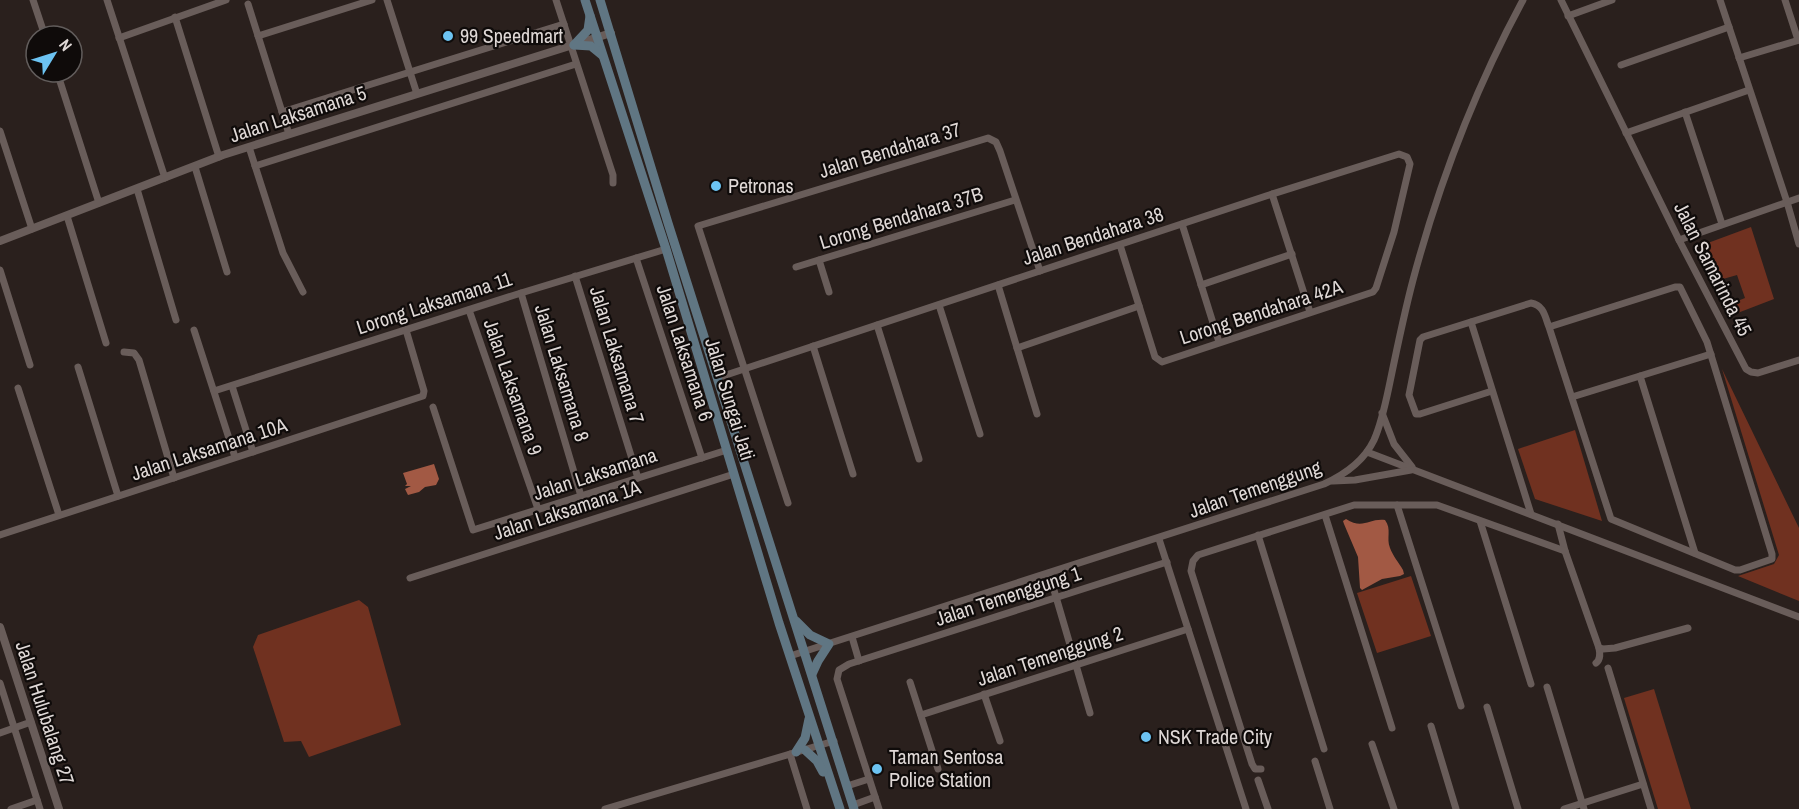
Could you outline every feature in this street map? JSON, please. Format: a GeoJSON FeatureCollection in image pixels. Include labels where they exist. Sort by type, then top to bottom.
{"type":"FeatureCollection","features":[{"type":"Feature","properties":{"kind":"main road","name":"Jalan Sungai Jati"},"geometry":{"type":"LineString","coordinates":[[585,0],[666,249],[790,656],[840,809]]}},
{"type":"Feature","properties":{"kind":"main road","name":"Jalan Sungai Jati"},"geometry":{"type":"LineString","coordinates":[[600,0],[717,378],[854,807]]}},
{"type":"Feature","properties":{"kind":"main road"},"geometry":{"type":"LineString","coordinates":[[573,45],[588,30],[590,14]]}},
{"type":"Feature","properties":{"kind":"main road"},"geometry":{"type":"LineString","coordinates":[[573,45],[591,46],[604,57]]}},
{"type":"Feature","properties":{"kind":"main road"},"geometry":{"type":"LineString","coordinates":[[794,619],[810,635],[830,644],[812,674]]}},
{"type":"Feature","properties":{"kind":"main road"},"geometry":{"type":"LineString","coordinates":[[809,717],[805,738],[797,752],[817,761],[833,790]]}},
{"type":"Feature","properties":{"kind":"street"},"geometry":{"type":"LineString","coordinates":[[33,0],[41,24]]}},
{"type":"Feature","properties":{"kind":"street"},"geometry":{"type":"LineString","coordinates":[[107,0],[165,178]]}},
{"type":"Feature","properties":{"kind":"street"},"geometry":{"type":"LineString","coordinates":[[119,38],[226,0]]}},
{"type":"Feature","properties":{"kind":"street"},"geometry":{"type":"LineString","coordinates":[[258,36],[372,0]]}},
{"type":"Feature","properties":{"kind":"street"},"geometry":{"type":"LineString","coordinates":[[387,0],[417,94]]}},
{"type":"Feature","properties":{"kind":"street"},"geometry":{"type":"LineString","coordinates":[[556,0],[573,45],[576,63],[613,175],[613,183]]}},
{"type":"Feature","properties":{"kind":"street","name":"Jalan Temenggung"},"geometry":{"type":"LineString","coordinates":[[790,656],[1331,481],[1355,466],[1367,452],[1378,429],[1430,218],[1448,168],[1482,81],[1523,0]]}},
{"type":"Feature","properties":{"kind":"street","name":"Jalan Samarinda 45"},"geometry":{"type":"LineString","coordinates":[[1561,0],[1679,240],[1746,369],[1758,373],[1799,360]]}},
{"type":"Feature","properties":{"kind":"street"},"geometry":{"type":"LineString","coordinates":[[1568,16],[1612,0]]}},
{"type":"Feature","properties":{"kind":"street"},"geometry":{"type":"LineString","coordinates":[[1720,0],[1799,244]]}},
{"type":"Feature","properties":{"kind":"street"},"geometry":{"type":"LineString","coordinates":[[1739,58],[1798,40],[1785,0]]}},
{"type":"Feature","properties":{"kind":"street"},"geometry":{"type":"LineString","coordinates":[[248,4],[289,134]]}},
{"type":"Feature","properties":{"kind":"street"},"geometry":{"type":"LineString","coordinates":[[175,17],[219,157]]}},
{"type":"Feature","properties":{"kind":"street"},"geometry":{"type":"LineString","coordinates":[[282,112],[564,24]]}},
{"type":"Feature","properties":{"kind":"street"},"geometry":{"type":"LineString","coordinates":[[1621,65],[1729,27]]}},
{"type":"Feature","properties":{"kind":"street","name":"Jalan Laksamana 5"},"geometry":{"type":"LineString","coordinates":[[0,241],[219,157],[610,33]]}},
{"type":"Feature","properties":{"kind":"street","name":"Jalan Laksamana 5"},"geometry":{"type":"LineString","coordinates":[[255,166],[576,63]]}},
{"type":"Feature","properties":{"kind":"street"},"geometry":{"type":"LineString","coordinates":[[61,84],[99,203]]}},
{"type":"Feature","properties":{"kind":"street"},"geometry":{"type":"LineString","coordinates":[[1626,133],[1749,90]]}},
{"type":"Feature","properties":{"kind":"street"},"geometry":{"type":"LineString","coordinates":[[1685,112],[1722,224]]}},
{"type":"Feature","properties":{"kind":"street"},"geometry":{"type":"LineString","coordinates":[[0,131],[32,229]]}},
{"type":"Feature","properties":{"kind":"street","name":"Jalan Bendahara 37"},"geometry":{"type":"LineString","coordinates":[[745,369],[698,226],[988,138],[996,142],[1015,200]]}},
{"type":"Feature","properties":{"kind":"street"},"geometry":{"type":"LineString","coordinates":[[249,147],[284,253],[303,292]]}},
{"type":"Feature","properties":{"kind":"street","name":"Jalan Bendahara 38"},"geometry":{"type":"LineString","coordinates":[[717,378],[1399,154],[1407,157],[1410,164],[1394,232],[1373,292]]}},
{"type":"Feature","properties":{"kind":"street"},"geometry":{"type":"LineString","coordinates":[[195,167],[227,272]]}},
{"type":"Feature","properties":{"kind":"street"},"geometry":{"type":"LineString","coordinates":[[137,189],[176,320]]}},
{"type":"Feature","properties":{"kind":"street"},"geometry":{"type":"LineString","coordinates":[[1272,194],[1310,312]]}},
{"type":"Feature","properties":{"kind":"street"},"geometry":{"type":"LineString","coordinates":[[1679,240],[1799,198]]}},
{"type":"Feature","properties":{"kind":"street"},"geometry":{"type":"LineString","coordinates":[[1015,200],[1020,207],[1040,271]]}},
{"type":"Feature","properties":{"kind":"street","name":"Lorong Bendahara 37B"},"geometry":{"type":"LineString","coordinates":[[796,267],[1015,200]]}},
{"type":"Feature","properties":{"kind":"street"},"geometry":{"type":"LineString","coordinates":[[67,216],[106,343]]}},
{"type":"Feature","properties":{"kind":"street"},"geometry":{"type":"LineString","coordinates":[[1182,224],[1220,342]]}},
{"type":"Feature","properties":{"kind":"street"},"geometry":{"type":"LineString","coordinates":[[1017,348],[1139,306],[1120,245]]}},
{"type":"Feature","properties":{"kind":"street","name":"Lorong Laksamana 11"},"geometry":{"type":"LineString","coordinates":[[214,391],[666,249]]}},
{"type":"Feature","properties":{"kind":"street"},"geometry":{"type":"LineString","coordinates":[[1201,285],[1292,254]]}},
{"type":"Feature","properties":{"kind":"street","name":"Jalan Laksamana 6"},"geometry":{"type":"LineString","coordinates":[[636,258],[702,458]]}},
{"type":"Feature","properties":{"kind":"street"},"geometry":{"type":"LineString","coordinates":[[819,260],[829,292]]}},
{"type":"Feature","properties":{"kind":"street"},"geometry":{"type":"LineString","coordinates":[[0,270],[30,365]]}},
{"type":"Feature","properties":{"kind":"street","name":"Jalan Laksamana 7"},"geometry":{"type":"LineString","coordinates":[[575,276],[638,478]]}},
{"type":"Feature","properties":{"kind":"street"},"geometry":{"type":"LineString","coordinates":[[998,285],[1037,414]]}},
{"type":"Feature","properties":{"kind":"street"},"geometry":{"type":"LineString","coordinates":[[1492,391],[1416,414],[1409,395],[1420,340],[1423,337],[1531,303],[1537,304],[1543,310],[1549,327],[1611,519],[1735,570],[1772,559],[1707,342],[1680,287],[1549,327]]}},
{"type":"Feature","properties":{"kind":"street","name":"Lorong Bendahara 42A"},"geometry":{"type":"LineString","coordinates":[[1139,306],[1155,357],[1162,362],[1373,292]]}},
{"type":"Feature","properties":{"kind":"street","name":"Jalan Laksamana 8"},"geometry":{"type":"LineString","coordinates":[[521,293],[581,496]]}},
{"type":"Feature","properties":{"kind":"street"},"geometry":{"type":"LineString","coordinates":[[939,304],[980,434]]}},
{"type":"Feature","properties":{"kind":"street","name":"Jalan Laksamana 9"},"geometry":{"type":"LineString","coordinates":[[469,310],[538,509]]}},
{"type":"Feature","properties":{"kind":"street"},"geometry":{"type":"LineString","coordinates":[[1471,322],[1531,514]]}},
{"type":"Feature","properties":{"kind":"street"},"geometry":{"type":"LineString","coordinates":[[877,325],[919,459]]}},
{"type":"Feature","properties":{"kind":"street"},"geometry":{"type":"LineString","coordinates":[[194,330],[236,457]]}},
{"type":"Feature","properties":{"kind":"street","name":"Jalan Laksamana 10A"},"geometry":{"type":"LineString","coordinates":[[0,535],[423,396],[424,391],[406,330]]}},
{"type":"Feature","properties":{"kind":"street"},"geometry":{"type":"LineString","coordinates":[[813,346],[853,474]]}},
{"type":"Feature","properties":{"kind":"street"},"geometry":{"type":"LineString","coordinates":[[124,352],[134,353],[143,370],[174,478]]}},
{"type":"Feature","properties":{"kind":"street"},"geometry":{"type":"LineString","coordinates":[[1572,397],[1711,354]]}},
{"type":"Feature","properties":{"kind":"street"},"geometry":{"type":"LineString","coordinates":[[78,367],[118,496]]}},
{"type":"Feature","properties":{"kind":"street"},"geometry":{"type":"LineString","coordinates":[[745,369],[789,503]]}},
{"type":"Feature","properties":{"kind":"street"},"geometry":{"type":"LineString","coordinates":[[1640,376],[1695,553]]}},
{"type":"Feature","properties":{"kind":"street"},"geometry":{"type":"LineString","coordinates":[[232,386],[253,452]]}},
{"type":"Feature","properties":{"kind":"street"},"geometry":{"type":"LineString","coordinates":[[18,388],[58,516]]}},
{"type":"Feature","properties":{"kind":"street","name":"Jalan Laksamana"},"geometry":{"type":"LineString","coordinates":[[433,407],[473,530],[727,450]]}},
{"type":"Feature","properties":{"kind":"street"},"geometry":{"type":"LineString","coordinates":[[1382,413],[1394,444],[1414,469]]}},
{"type":"Feature","properties":{"kind":"street"},"geometry":{"type":"LineString","coordinates":[[1367,452],[1799,617]]}},
{"type":"Feature","properties":{"kind":"street"},"geometry":{"type":"LineString","coordinates":[[1331,481],[1355,480],[1414,469]]}},
{"type":"Feature","properties":{"kind":"street","name":"Jalan Laksamana 1A"},"geometry":{"type":"LineString","coordinates":[[410,578],[734,474]]}},
{"type":"Feature","properties":{"kind":"street"},"geometry":{"type":"LineString","coordinates":[[1261,770],[1255,769],[1252,764],[1191,571],[1192,561],[1198,555],[1354,505],[1437,505],[1565,550]]}},
{"type":"Feature","properties":{"kind":"street"},"geometry":{"type":"LineString","coordinates":[[1397,505],[1461,706]]}},
{"type":"Feature","properties":{"kind":"street"},"geometry":{"type":"LineString","coordinates":[[1325,515],[1392,728]]}},
{"type":"Feature","properties":{"kind":"street"},"geometry":{"type":"LineString","coordinates":[[1480,521],[1531,684]]}},
{"type":"Feature","properties":{"kind":"street"},"geometry":{"type":"LineString","coordinates":[[1558,525],[1599,648],[1599,661],[1596,663]]}},
{"type":"Feature","properties":{"kind":"street"},"geometry":{"type":"LineString","coordinates":[[1258,536],[1324,749]]}},
{"type":"Feature","properties":{"kind":"street"},"geometry":{"type":"LineString","coordinates":[[1159,538],[1246,809]]}},
{"type":"Feature","properties":{"kind":"street","name":"Jalan Temenggung 1"},"geometry":{"type":"LineString","coordinates":[[879,809],[837,679],[838,670],[858,656],[1167,562]]}},
{"type":"Feature","properties":{"kind":"street"},"geometry":{"type":"LineString","coordinates":[[1049,573],[1090,713]]}},
{"type":"Feature","properties":{"kind":"street","name":"Jalan Hulubalang 27"},"geometry":{"type":"LineString","coordinates":[[0,627],[59,809]]}},
{"type":"Feature","properties":{"kind":"street"},"geometry":{"type":"LineString","coordinates":[[1599,648],[1615,648],[1688,628]]}},
{"type":"Feature","properties":{"kind":"street","name":"Jalan Temenggung 2"},"geometry":{"type":"LineString","coordinates":[[921,715],[1188,629]]}},
{"type":"Feature","properties":{"kind":"street"},"geometry":{"type":"LineString","coordinates":[[852,637],[858,656]]}},
{"type":"Feature","properties":{"kind":"street"},"geometry":{"type":"LineString","coordinates":[[1608,668],[1651,809]]}},
{"type":"Feature","properties":{"kind":"street"},"geometry":{"type":"LineString","coordinates":[[910,682],[938,769]]}},
{"type":"Feature","properties":{"kind":"street"},"geometry":{"type":"LineString","coordinates":[[0,683],[40,809]]}},
{"type":"Feature","properties":{"kind":"street"},"geometry":{"type":"LineString","coordinates":[[1547,687],[1583,806]]}},
{"type":"Feature","properties":{"kind":"street"},"geometry":{"type":"LineString","coordinates":[[984,694],[1000,741]]}},
{"type":"Feature","properties":{"kind":"street"},"geometry":{"type":"LineString","coordinates":[[1487,707],[1518,809]]}},
{"type":"Feature","properties":{"kind":"street"},"geometry":{"type":"LineString","coordinates":[[0,733],[31,722]]}},
{"type":"Feature","properties":{"kind":"street"},"geometry":{"type":"LineString","coordinates":[[1431,726],[1456,809]]}},
{"type":"Feature","properties":{"kind":"street"},"geometry":{"type":"LineString","coordinates":[[605,809],[834,741]]}},
{"type":"Feature","properties":{"kind":"street"},"geometry":{"type":"LineString","coordinates":[[1372,744],[1394,809]]}},
{"type":"Feature","properties":{"kind":"street"},"geometry":{"type":"LineString","coordinates":[[797,752],[807,809]]}},
{"type":"Feature","properties":{"kind":"street"},"geometry":{"type":"LineString","coordinates":[[1315,761],[1330,809]]}},
{"type":"Feature","properties":{"kind":"street"},"geometry":{"type":"LineString","coordinates":[[847,786],[869,779]]}},
{"type":"Feature","properties":{"kind":"street"},"geometry":{"type":"LineString","coordinates":[[1258,780],[1268,809]]}},
{"type":"Feature","properties":{"kind":"street"},"geometry":{"type":"LineString","coordinates":[[1564,809],[1583,806],[1643,784]]}},
{"type":"Feature","properties":{"kind":"street"},"geometry":{"type":"LineString","coordinates":[[854,807],[875,797]]}},
{"type":"Feature","properties":{"kind":"street"},"geometry":{"type":"LineString","coordinates":[[11,809],[37,800]]}},
{"type":"Feature","properties":{"kind":"shaded area"},"geometry":{"type":"Polygon","coordinates":[[[1751,227],[1774,299],[1735,314],[1730,304],[1745,298],[1737,275],[1716,281],[1697,247],[1751,227]]]}},
{"type":"Feature","properties":{"kind":"shaded area"},"geometry":{"type":"Polygon","coordinates":[[[1722,369],[1799,528],[1799,601],[1738,576],[1774,564],[1779,555],[1722,369]]]}},
{"type":"Feature","properties":{"kind":"shaded area"},"geometry":{"type":"Polygon","coordinates":[[[1575,430],[1602,521],[1535,499],[1518,449],[1575,430]]]}},
{"type":"Feature","properties":{"kind":"shaded area"},"geometry":{"type":"Polygon","coordinates":[[[434,464],[439,479],[436,485],[425,487],[419,492],[408,495],[405,489],[411,486],[405,486],[407,484],[403,473],[434,464]]]}},
{"type":"Feature","properties":{"kind":"shaded area"},"geometry":{"type":"Polygon","coordinates":[[[1346,519],[1357,524],[1385,520],[1390,548],[1404,574],[1382,579],[1362,590],[1358,557],[1343,521],[1346,519]]]}},
{"type":"Feature","properties":{"kind":"shaded area"},"geometry":{"type":"Polygon","coordinates":[[[1411,576],[1431,636],[1377,653],[1357,593],[1411,576]]]}},
{"type":"Feature","properties":{"kind":"shaded area"},"geometry":{"type":"Polygon","coordinates":[[[359,600],[368,607],[401,725],[309,757],[301,741],[284,742],[253,647],[258,635],[359,600]]]}},
{"type":"Feature","properties":{"kind":"shaded area"},"geometry":{"type":"Polygon","coordinates":[[[1654,689],[1691,809],[1658,809],[1624,698],[1654,689]]]}},
{"type":"Feature","properties":{"kind":"place","name":"99 Speedmart"},"geometry":{"type":"Point","coordinates":[448,36]}},
{"type":"Feature","properties":{"kind":"place","name":"Petronas"},"geometry":{"type":"Point","coordinates":[716,186]}},
{"type":"Feature","properties":{"kind":"place","name":"NSK Trade City"},"geometry":{"type":"Point","coordinates":[1146,737]}},
{"type":"Feature","properties":{"kind":"place","name":"Taman Sentosa Police Station"},"geometry":{"type":"Point","coordinates":[877,769]}}]}
